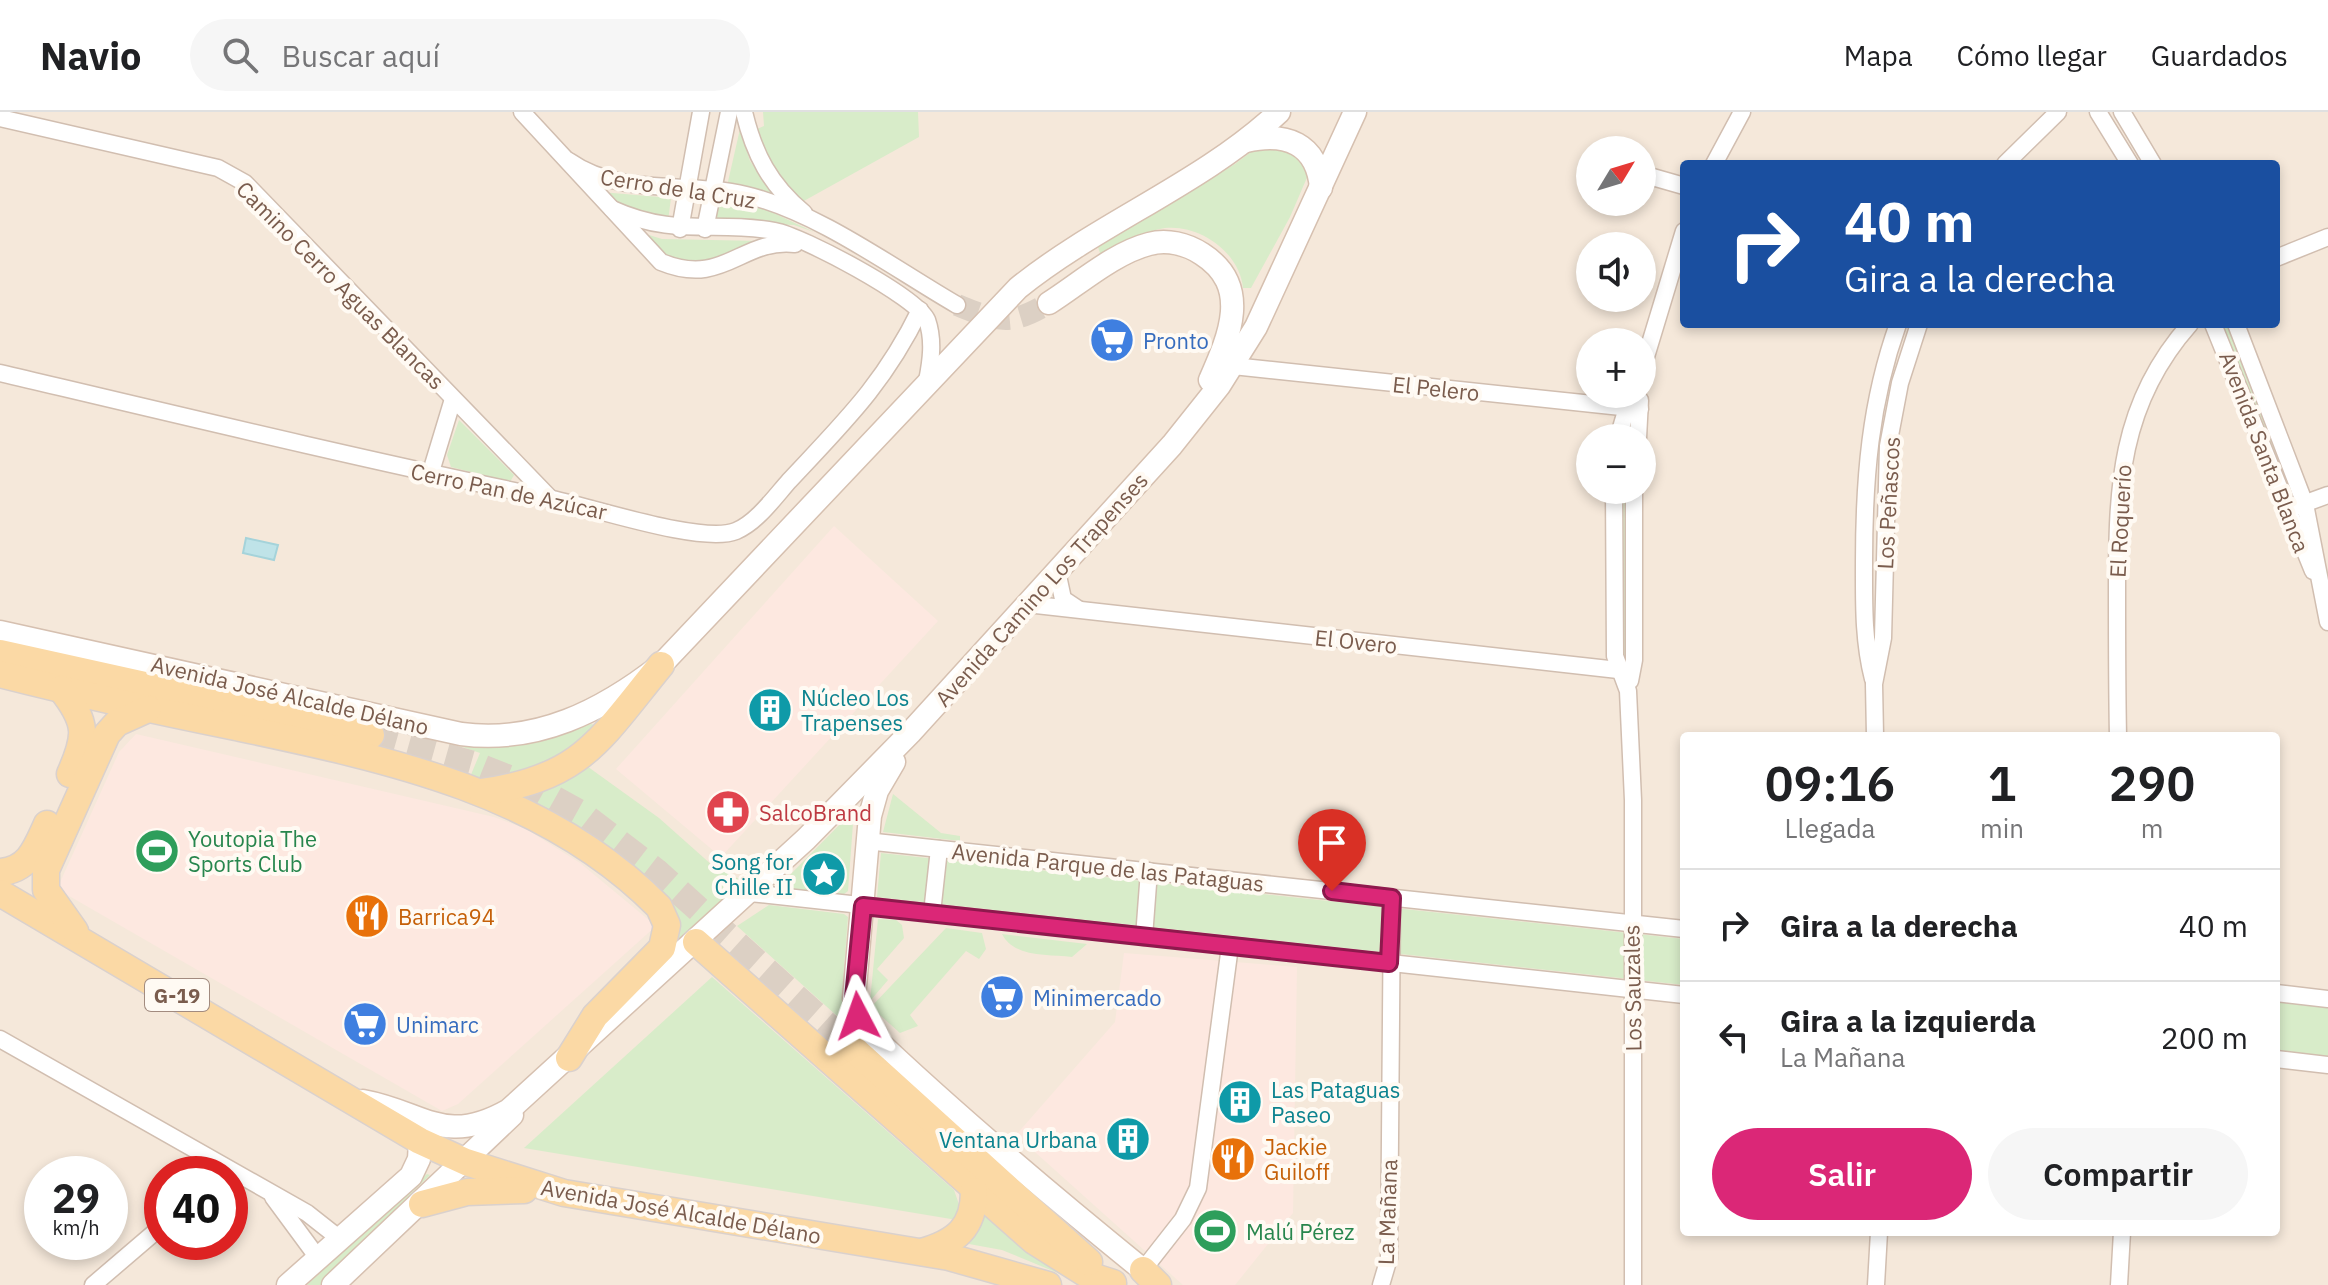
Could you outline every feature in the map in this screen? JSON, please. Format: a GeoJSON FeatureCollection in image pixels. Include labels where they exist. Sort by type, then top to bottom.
{"type":"FeatureCollection","features":[{"type":"Feature","properties":{"kind":"main road"},"geometry":{"type":"LineString","coordinates":[[481,792],[541,781],[581,757],[661,665],[1018,288],[1052,261],[1243,142],[1279,112]]}},
{"type":"Feature","properties":{"kind":"main road","name":"Avenida Camino Los Trapenses"},"geometry":{"type":"LineString","coordinates":[[333,1285],[466,1162],[529,1095],[750,893],[910,733],[1189,424],[1233,366],[1278,283],[1355,112]]}},
{"type":"Feature","properties":{"kind":"main road"},"geometry":{"type":"LineString","coordinates":[[1243,142],[1281,137],[1301,144],[1316,164],[1321,188]]}},
{"type":"Feature","properties":{"kind":"main road"},"geometry":{"type":"LineString","coordinates":[[1049,303],[1146,245],[1179,244],[1208,258],[1228,281],[1234,309],[1224,349],[1189,424]]}},
{"type":"Feature","properties":{"kind":"main road","name":"Avenida José Alcalde Délano"},"geometry":{"type":"LineString","coordinates":[[0,632],[477,736],[510,735],[571,721],[617,698],[661,665]]}},
{"type":"Feature","properties":{"kind":"main road","name":"Avenida José Alcalde Délano"},"geometry":{"type":"LineString","coordinates":[[0,653],[371,735]]}},
{"type":"Feature","properties":{"kind":"main road"},"geometry":{"type":"LineString","coordinates":[[0,674],[148,709],[383,758],[481,792],[533,817],[597,856],[649,897],[665,917],[667,936],[662,948],[595,1016],[569,1058]]}},
{"type":"Feature","properties":{"kind":"main road"},"geometry":{"type":"LineString","coordinates":[[0,872],[19,867],[34,854],[83,745],[82,725],[61,689]]}},
{"type":"Feature","properties":{"kind":"main road"},"geometry":{"type":"LineString","coordinates":[[81,939],[46,890],[46,870],[107,734],[117,723],[148,709]]}},
{"type":"Feature","properties":{"kind":"main road"},"geometry":{"type":"LineString","coordinates":[[910,733],[877,791],[866,841],[854,998],[866,1030],[988,1142],[1150,1278]]}},
{"type":"Feature","properties":{"kind":"main road","name":"Avenida José Alcalde Délano"},"geometry":{"type":"LineString","coordinates":[[0,893],[420,1141],[466,1162],[564,1193],[980,1264],[1048,1285]]}},
{"type":"Feature","properties":{"kind":"main road"},"geometry":{"type":"LineString","coordinates":[[696,942],[974,1191],[1065,1262],[1088,1275],[1114,1284]]}},
{"type":"Feature","properties":{"kind":"main road"},"geometry":{"type":"LineString","coordinates":[[847,1043],[1114,1284]]}},
{"type":"Feature","properties":{"kind":"main road","name":"Avenida Camino Los Trapenses"},"geometry":{"type":"LineString","coordinates":[[353,1099],[453,1128],[483,1124],[529,1095]]}},
{"type":"Feature","properties":{"kind":"main road"},"geometry":{"type":"LineString","coordinates":[[288,1285],[411,1176],[419,1159],[420,1141]]}},
{"type":"Feature","properties":{"kind":"main road"},"geometry":{"type":"LineString","coordinates":[[422,1204],[487,1189],[564,1193]]}},
{"type":"Feature","properties":{"kind":"main road"},"geometry":{"type":"LineString","coordinates":[[918,1253],[949,1242],[962,1233],[972,1215],[974,1191]]}},
{"type":"Feature","properties":{"kind":"main road"},"geometry":{"type":"LineString","coordinates":[[333,1285],[347,1258],[340,1239]]}},
{"type":"Feature","properties":{"kind":"street"},"geometry":{"type":"LineString","coordinates":[[680,229],[701,112]]}},
{"type":"Feature","properties":{"kind":"street"},"geometry":{"type":"LineString","coordinates":[[705,229],[729,112]]}},
{"type":"Feature","properties":{"kind":"street"},"geometry":{"type":"LineString","coordinates":[[744,112],[751,144],[769,178],[817,224]]}},
{"type":"Feature","properties":{"kind":"street"},"geometry":{"type":"LineString","coordinates":[[1716,160],[1742,112]]}},
{"type":"Feature","properties":{"kind":"street"},"geometry":{"type":"LineString","coordinates":[[2009,160],[2058,112]]}},
{"type":"Feature","properties":{"kind":"street"},"geometry":{"type":"LineString","coordinates":[[2098,112],[2128,160]]}},
{"type":"Feature","properties":{"kind":"street"},"geometry":{"type":"LineString","coordinates":[[2122,112],[2151,160]]}},
{"type":"Feature","properties":{"kind":"street","name":"Cerro de la Cruz"},"geometry":{"type":"LineString","coordinates":[[526,113],[661,262],[689,272],[719,267],[778,243],[818,247]]}},
{"type":"Feature","properties":{"kind":"street","name":"Camino Cerro Aguas Blancas"},"geometry":{"type":"LineString","coordinates":[[0,118],[232,175],[263,201],[550,498]]}},
{"type":"Feature","properties":{"kind":"street","name":"Cerro de la Cruz"},"geometry":{"type":"LineString","coordinates":[[569,161],[595,176],[614,182],[689,186],[748,195],[817,224],[957,305]]}},
{"type":"Feature","properties":{"kind":"street"},"geometry":{"type":"LineString","coordinates":[[1656,178],[1680,185]]}},
{"type":"Feature","properties":{"kind":"street","name":"Cerro de la Cruz"},"geometry":{"type":"LineString","coordinates":[[612,209],[641,221],[680,229],[773,231],[818,247],[920,310]]}},
{"type":"Feature","properties":{"kind":"street"},"geometry":{"type":"LineString","coordinates":[[2280,256],[2328,237]]}},
{"type":"Feature","properties":{"kind":"street"},"geometry":{"type":"LineString","coordinates":[[1655,328],[1680,244]]}},
{"type":"Feature","properties":{"kind":"street"},"geometry":{"type":"LineString","coordinates":[[920,310],[930,334],[927,381]]}},
{"type":"Feature","properties":{"kind":"street","name":"Cerro Pan de Azúcar"},"geometry":{"type":"LineString","coordinates":[[0,373],[430,475],[550,498],[706,535],[735,531],[760,512],[885,376],[920,310]]}},
{"type":"Feature","properties":{"kind":"street","name":"Los Peñascos"},"geometry":{"type":"LineString","coordinates":[[1875,732],[1874,684],[1864,626],[1864,485],[1873,414],[1897,328]]}},
{"type":"Feature","properties":{"kind":"street","name":"Los Peñascos"},"geometry":{"type":"LineString","coordinates":[[1874,684],[1883,638],[1888,446],[1900,383],[1918,328]]}},
{"type":"Feature","properties":{"kind":"street","name":"El Roquerío"},"geometry":{"type":"LineString","coordinates":[[2118,732],[2117,511],[2124,452],[2147,387],[2168,351],[2187,328]]}},
{"type":"Feature","properties":{"kind":"street","name":"Avenida Santa Blanca"},"geometry":{"type":"LineString","coordinates":[[2215,328],[2286,511],[2317,580]]}},
{"type":"Feature","properties":{"kind":"street","name":"Avenida Santa Blanca"},"geometry":{"type":"LineString","coordinates":[[2238,328],[2305,504],[2317,580],[2328,622]]}},
{"type":"Feature","properties":{"kind":"street","name":"El Pelero"},"geometry":{"type":"LineString","coordinates":[[1233,366],[1576,396]]}},
{"type":"Feature","properties":{"kind":"street"},"geometry":{"type":"LineString","coordinates":[[430,475],[453,399]]}},
{"type":"Feature","properties":{"kind":"street"},"geometry":{"type":"LineString","coordinates":[[2286,511],[2328,495]]}},
{"type":"Feature","properties":{"kind":"street","name":"Los Sauzales"},"geometry":{"type":"LineString","coordinates":[[1614,504],[1615,656],[1627,671]]}},
{"type":"Feature","properties":{"kind":"street","name":"Los Sauzales"},"geometry":{"type":"LineString","coordinates":[[1633,504],[1627,671],[1633,800],[1633,1285]]}},
{"type":"Feature","properties":{"kind":"street"},"geometry":{"type":"LineString","coordinates":[[1057,571],[1063,599],[1079,610]]}},
{"type":"Feature","properties":{"kind":"street","name":"El Overo"},"geometry":{"type":"LineString","coordinates":[[1027,604],[1627,671]]}},
{"type":"Feature","properties":{"kind":"street","name":"Avenida Parque de las Pataguas"},"geometry":{"type":"LineString","coordinates":[[866,841],[1680,929]]}},
{"type":"Feature","properties":{"kind":"street"},"geometry":{"type":"LineString","coordinates":[[932,913],[939,849]]}},
{"type":"Feature","properties":{"kind":"street"},"geometry":{"type":"LineString","coordinates":[[1144,937],[1149,871]]}},
{"type":"Feature","properties":{"kind":"street"},"geometry":{"type":"LineString","coordinates":[[750,893],[1680,995]]}},
{"type":"Feature","properties":{"kind":"street","name":"La Mañana"},"geometry":{"type":"LineString","coordinates":[[1381,1285],[1389,1258],[1389,963],[1392,898]]}},
{"type":"Feature","properties":{"kind":"street"},"geometry":{"type":"LineString","coordinates":[[1150,1278],[1198,1188],[1230,946]]}},
{"type":"Feature","properties":{"kind":"street"},"geometry":{"type":"LineString","coordinates":[[2280,993],[2328,999]]}},
{"type":"Feature","properties":{"kind":"street"},"geometry":{"type":"LineString","coordinates":[[0,1039],[199,1156]]}},
{"type":"Feature","properties":{"kind":"street"},"geometry":{"type":"LineString","coordinates":[[2280,1059],[2328,1065]]}},
{"type":"Feature","properties":{"kind":"street"},"geometry":{"type":"LineString","coordinates":[[248,1182],[317,1219],[340,1239]]}},
{"type":"Feature","properties":{"kind":"street"},"geometry":{"type":"LineString","coordinates":[[269,1193],[318,1258]]}},
{"type":"Feature","properties":{"kind":"street"},"geometry":{"type":"LineString","coordinates":[[1876,1285],[1879,1236]]}},
{"type":"Feature","properties":{"kind":"street"},"geometry":{"type":"LineString","coordinates":[[2120,1283],[2122,1236]]}},
{"type":"Feature","properties":{"kind":"street"},"geometry":{"type":"LineString","coordinates":[[93,1285],[144,1241]]}},
{"type":"Feature","properties":{"kind":"shaded area"},"geometry":{"type":"Polygon","coordinates":[[[0,112],[2328,112],[2328,1285],[0,1285],[0,112]]]}},
{"type":"Feature","properties":{"kind":"shaded area"},"geometry":{"type":"Polygon","coordinates":[[[834,526],[938,621],[721,857],[616,769],[834,526]]]}},
{"type":"Feature","properties":{"kind":"shaded area"},"geometry":{"type":"Polygon","coordinates":[[[136,734],[494,817],[526,829],[580,863],[656,926],[458,1104],[442,1111],[57,889],[119,752],[136,734]]]}},
{"type":"Feature","properties":{"kind":"shaded area"},"geometry":{"type":"Polygon","coordinates":[[[1124,953],[1297,967],[1293,1213],[1235,1285],[1183,1285],[1016,1135],[1115,1022],[1124,953]]]}},
{"type":"Feature","properties":{"kind":"green space"},"geometry":{"type":"Polygon","coordinates":[[[763,112],[918,112],[919,137],[802,202],[780,178],[765,149],[757,129],[764,126],[763,112]]]}},
{"type":"Feature","properties":{"kind":"green space"},"geometry":{"type":"Polygon","coordinates":[[[740,129],[750,161],[779,202],[727,186],[740,129]]]}},
{"type":"Feature","properties":{"kind":"green space"},"geometry":{"type":"Polygon","coordinates":[[[1272,136],[1312,166],[1290,217],[1251,288],[1243,288],[1234,263],[1216,243],[1178,228],[1148,232],[1102,259],[1098,247],[1235,164],[1272,136]]]}},
{"type":"Feature","properties":{"kind":"green space"},"geometry":{"type":"Polygon","coordinates":[[[601,192],[671,198],[668,221],[619,206],[601,192]]]}},
{"type":"Feature","properties":{"kind":"green space"},"geometry":{"type":"Polygon","coordinates":[[[724,196],[761,207],[814,232],[794,225],[719,222],[715,218],[720,199],[724,196]]]}},
{"type":"Feature","properties":{"kind":"green space"},"geometry":{"type":"Polygon","coordinates":[[[636,231],[662,239],[761,241],[710,267],[657,254],[636,231]]]}},
{"type":"Feature","properties":{"kind":"green space"},"geometry":{"type":"Polygon","coordinates":[[[2223,328],[2229,328],[2292,496],[2223,328]]]}},
{"type":"Feature","properties":{"kind":"green space"},"geometry":{"type":"Polygon","coordinates":[[[459,420],[514,475],[510,482],[451,467],[447,455],[459,420]]]}},
{"type":"Feature","properties":{"kind":"green space"},"geometry":{"type":"Polygon","coordinates":[[[1622,504],[1627,504],[1626,661],[1622,660],[1622,504]]]}},
{"type":"Feature","properties":{"kind":"green space"},"geometry":{"type":"Polygon","coordinates":[[[591,724],[599,726],[572,757],[493,782],[470,777],[480,753],[454,744],[540,742],[591,724]]]}},
{"type":"Feature","properties":{"kind":"green space"},"geometry":{"type":"Polygon","coordinates":[[[584,764],[659,818],[713,866],[743,881],[680,939],[512,797],[584,764]]]}},
{"type":"Feature","properties":{"kind":"green space"},"geometry":{"type":"Polygon","coordinates":[[[893,794],[941,833],[960,836],[960,841],[883,832],[893,794]]]}},
{"type":"Feature","properties":{"kind":"green space"},"geometry":{"type":"Polygon","coordinates":[[[854,810],[848,891],[844,894],[786,890],[783,882],[854,810]]]}},
{"type":"Feature","properties":{"kind":"green space"},"geometry":{"type":"Polygon","coordinates":[[[881,853],[1680,939],[1680,985],[877,897],[881,853]]]}},
{"type":"Feature","properties":{"kind":"green space"},"geometry":{"type":"Polygon","coordinates":[[[769,905],[848,917],[842,994],[846,1024],[737,926],[769,905]]]}},
{"type":"Feature","properties":{"kind":"green space"},"geometry":{"type":"Polygon","coordinates":[[[878,919],[896,920],[902,925],[904,938],[877,969],[888,980],[870,1001],[878,919]]]}},
{"type":"Feature","properties":{"kind":"green space"},"geometry":{"type":"Polygon","coordinates":[[[946,928],[982,933],[986,949],[979,959],[966,951],[910,1015],[918,1026],[900,1033],[871,1007],[946,928]]]}},
{"type":"Feature","properties":{"kind":"green space"},"geometry":{"type":"Polygon","coordinates":[[[1002,934],[1087,944],[1072,957],[1043,955],[1015,947],[1002,934]]]}},
{"type":"Feature","properties":{"kind":"green space"},"geometry":{"type":"Polygon","coordinates":[[[712,977],[954,1190],[961,1210],[957,1220],[524,1148],[712,977]]]}},
{"type":"Feature","properties":{"kind":"green space"},"geometry":{"type":"Polygon","coordinates":[[[2280,1002],[2328,1008],[2328,1056],[2280,1051],[2280,1002]]]}},
{"type":"Feature","properties":{"kind":"green space"},"geometry":{"type":"Polygon","coordinates":[[[427,1174],[430,1175],[320,1285],[307,1285],[427,1174]]]}},
{"type":"Feature","properties":{"kind":"green space"},"geometry":{"type":"Polygon","coordinates":[[[982,1207],[1087,1285],[1002,1250],[969,1244],[982,1207]]]}},
{"type":"Feature","properties":{"kind":"water"},"geometry":{"type":"Polygon","coordinates":[[[246,538],[278,545],[274,560],[243,553],[246,538]]]}},
{"type":"Feature","properties":{"kind":"tunnel"},"geometry":{"type":"LineString","coordinates":[[957,305],[1003,319],[1024,316],[1049,303]]}},
{"type":"Feature","properties":{"kind":"tunnel"},"geometry":{"type":"LineString","coordinates":[[371,735],[474,764],[539,790],[582,814],[656,871],[847,1043]]}},
{"type":"Feature","properties":{"kind":"place","name":"Pronto"},"geometry":{"type":"Point","coordinates":[1112,340]}},
{"type":"Feature","properties":{"kind":"place","name":"Núcleo Los Trapenses"},"geometry":{"type":"Point","coordinates":[770,710]}},
{"type":"Feature","properties":{"kind":"place","name":"SalcoBrand"},"geometry":{"type":"Point","coordinates":[728,812]}},
{"type":"Feature","properties":{"kind":"place","name":"Youtopia The Sports Club"},"geometry":{"type":"Point","coordinates":[157,851]}},
{"type":"Feature","properties":{"kind":"place","name":"Song for Chille II"},"geometry":{"type":"Point","coordinates":[824,874]}},
{"type":"Feature","properties":{"kind":"place","name":"Barrica94"},"geometry":{"type":"Point","coordinates":[367,916]}},
{"type":"Feature","properties":{"kind":"place","name":"Minimercado"},"geometry":{"type":"Point","coordinates":[1002,997]}},
{"type":"Feature","properties":{"kind":"place","name":"Unimarc"},"geometry":{"type":"Point","coordinates":[365,1024]}},
{"type":"Feature","properties":{"kind":"place","name":"Las Pataguas Paseo"},"geometry":{"type":"Point","coordinates":[1240,1102]}},
{"type":"Feature","properties":{"kind":"place","name":"Ventana Urbana"},"geometry":{"type":"Point","coordinates":[1128,1139]}},
{"type":"Feature","properties":{"kind":"place","name":"Jackie Guiloff"},"geometry":{"type":"Point","coordinates":[1233,1159]}},
{"type":"Feature","properties":{"kind":"place","name":"Malú Pérez"},"geometry":{"type":"Point","coordinates":[1215,1231]}},
{"type":"Feature","properties":{"kind":"route"},"geometry":{"type":"LineString","coordinates":[[858,1016],[854,998],[863,906],[1389,963],[1392,898],[1332,891]]}}]}
